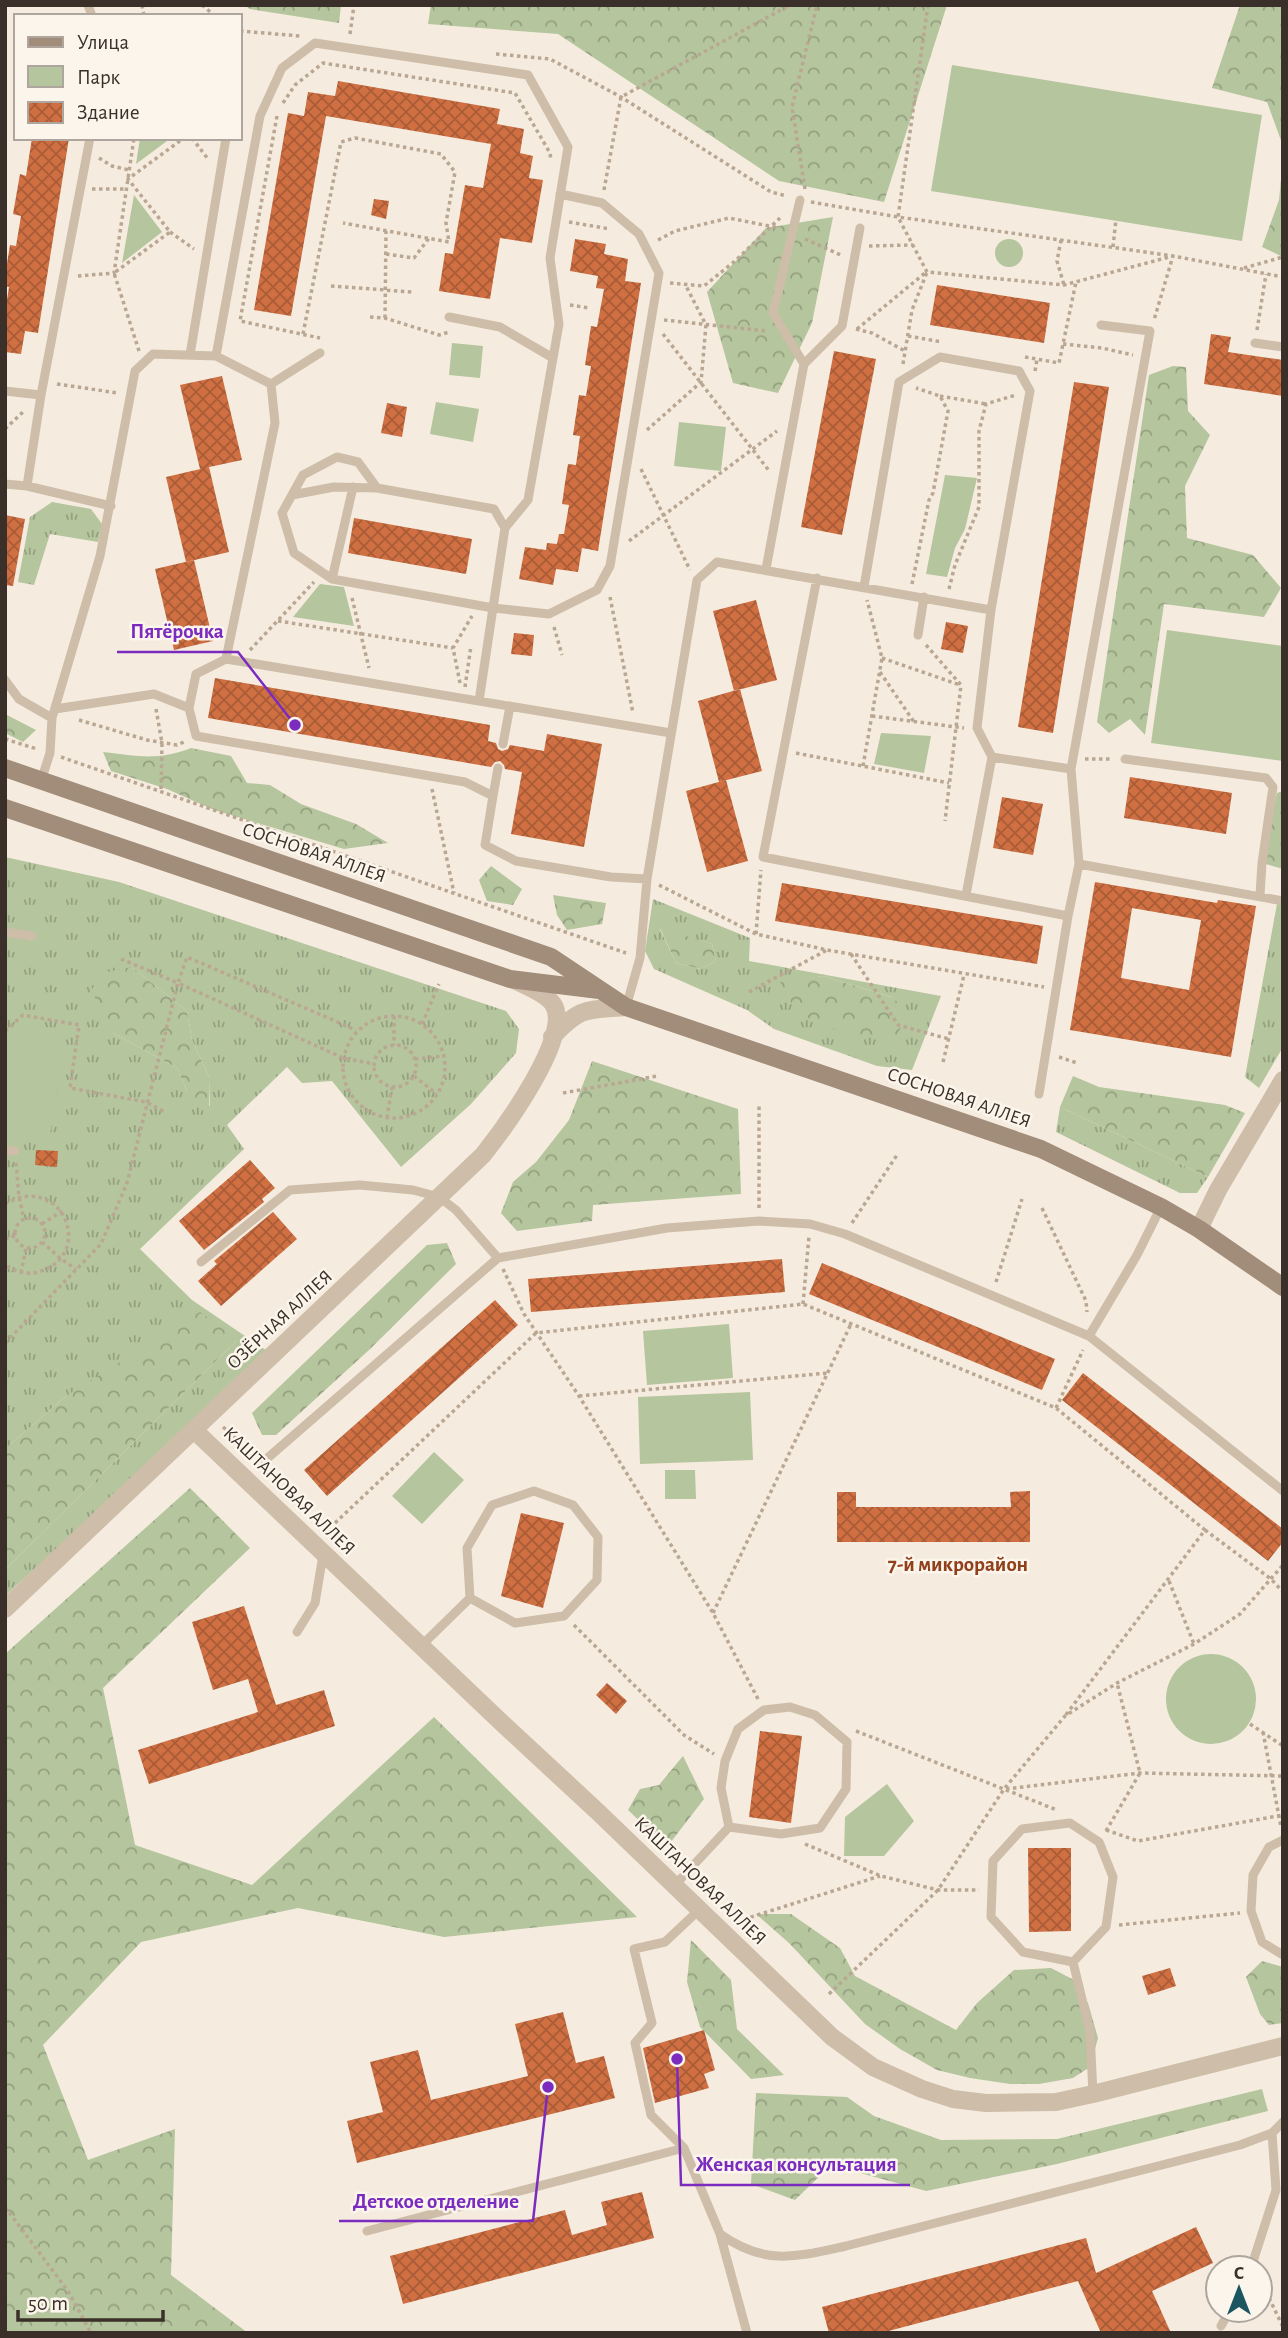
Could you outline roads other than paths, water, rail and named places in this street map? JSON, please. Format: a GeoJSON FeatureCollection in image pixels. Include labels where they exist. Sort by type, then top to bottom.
{"type":"FeatureCollection","features":[{"type":"Feature","properties":{"kind":"main road","name":"СОСНОВАЯ АЛЛЕЯ"},"geometry":{"type":"LineString","coordinates":[[5,768],[551,957],[626,1007],[1034,1146],[1161,1207],[1199,1229],[1283,1287]]}},
{"type":"Feature","properties":{"kind":"main road","name":"СОСНОВАЯ АЛЛЕЯ"},"geometry":{"type":"LineString","coordinates":[[6,812],[516,981],[602,990]]}},
{"type":"Feature","properties":{"kind":"street"},"geometry":{"type":"LineString","coordinates":[[516,981],[547,998],[554,1006],[557,1016],[552,1037]]}},
{"type":"Feature","properties":{"kind":"street"},"geometry":{"type":"LineString","coordinates":[[591,1009],[598,1004],[602,990]]}},
{"type":"Feature","properties":{"kind":"street"},"geometry":{"type":"LineString","coordinates":[[552,1037],[579,1012],[626,1007]]}},
{"type":"Feature","properties":{"kind":"street","name":"ОЗЁРНАЯ АЛЛЕЯ"},"geometry":{"type":"LineString","coordinates":[[5,1609],[483,1155],[508,1123],[540,1069],[552,1037]]}},
{"type":"Feature","properties":{"kind":"street"},"geometry":{"type":"LineString","coordinates":[[1199,1229],[1218,1191],[1283,1080]]}},
{"type":"Feature","properties":{"kind":"street","name":"КАШТАНОВАЯ АЛЛЕЯ"},"geometry":{"type":"LineString","coordinates":[[194,1430],[832,2037],[873,2067],[922,2089],[953,2099],[986,2103],[1056,2102],[1283,2046]]}},
{"type":"Feature","properties":{"kind":"lane"},"geometry":{"type":"LineString","coordinates":[[216,356],[260,116],[282,68],[315,43],[528,75],[568,147],[550,258],[559,324],[528,500],[505,528],[479,701]]}},
{"type":"Feature","properties":{"kind":"lane"},"geometry":{"type":"LineString","coordinates":[[27,486],[41,395],[90,140]]}},
{"type":"Feature","properties":{"kind":"lane"},"geometry":{"type":"LineString","coordinates":[[190,355],[226,140]]}},
{"type":"Feature","properties":{"kind":"lane"},"geometry":{"type":"LineString","coordinates":[[377,488],[358,462],[337,457],[303,475],[282,513],[294,553],[332,579],[493,608],[550,614],[597,590],[610,566],[659,273],[639,234],[602,203],[560,194]]}},
{"type":"Feature","properties":{"kind":"lane"},"geometry":{"type":"LineString","coordinates":[[800,200],[773,313],[804,364]]}},
{"type":"Feature","properties":{"kind":"lane"},"geometry":{"type":"LineString","coordinates":[[766,569],[804,364],[842,326],[860,228]]}},
{"type":"Feature","properties":{"kind":"lane"},"geometry":{"type":"LineString","coordinates":[[449,317],[500,327],[553,358]]}},
{"type":"Feature","properties":{"kind":"lane"},"geometry":{"type":"LineString","coordinates":[[1039,1094],[1079,864],[1072,764],[1150,331],[1101,325]]}},
{"type":"Feature","properties":{"kind":"lane"},"geometry":{"type":"LineString","coordinates":[[1255,343],[1283,347]]}},
{"type":"Feature","properties":{"kind":"lane"},"geometry":{"type":"LineString","coordinates":[[271,384],[320,353]]}},
{"type":"Feature","properties":{"kind":"lane"},"geometry":{"type":"LineString","coordinates":[[41,781],[50,753],[54,713],[100,556],[135,371],[153,354],[216,356],[271,384]]}},
{"type":"Feature","properties":{"kind":"lane"},"geometry":{"type":"LineString","coordinates":[[864,587],[900,382],[940,357],[1019,371],[1030,391],[991,610],[977,728],[992,757],[966,895]]}},
{"type":"Feature","properties":{"kind":"lane"},"geometry":{"type":"LineString","coordinates":[[226,659],[275,424],[271,384]]}},
{"type":"Feature","properties":{"kind":"lane"},"geometry":{"type":"LineString","coordinates":[[5,391],[41,395]]}},
{"type":"Feature","properties":{"kind":"lane"},"geometry":{"type":"LineString","coordinates":[[5,484],[27,486],[111,506]]}},
{"type":"Feature","properties":{"kind":"lane"},"geometry":{"type":"LineString","coordinates":[[292,495],[334,487],[377,488],[494,509],[505,528]]}},
{"type":"Feature","properties":{"kind":"lane"},"geometry":{"type":"LineString","coordinates":[[332,579],[353,487]]}},
{"type":"Feature","properties":{"kind":"lane"},"geometry":{"type":"LineString","coordinates":[[626,1007],[640,958],[647,879],[696,580],[718,562],[991,610]]}},
{"type":"Feature","properties":{"kind":"lane"},"geometry":{"type":"LineString","coordinates":[[817,578],[762,857],[1068,916]]}},
{"type":"Feature","properties":{"kind":"lane"},"geometry":{"type":"LineString","coordinates":[[918,635],[924,597]]}},
{"type":"Feature","properties":{"kind":"lane"},"geometry":{"type":"LineString","coordinates":[[493,796],[465,782],[196,736],[189,708],[196,674],[226,659],[671,733]]}},
{"type":"Feature","properties":{"kind":"lane"},"geometry":{"type":"LineString","coordinates":[[5,680],[19,699],[54,713],[153,694],[189,708]]}},
{"type":"Feature","properties":{"kind":"lane"},"geometry":{"type":"LineString","coordinates":[[503,744],[510,706]]}},
{"type":"Feature","properties":{"kind":"lane"},"geometry":{"type":"LineString","coordinates":[[992,757],[1072,764]]}},
{"type":"Feature","properties":{"kind":"lane"},"geometry":{"type":"LineString","coordinates":[[1125,759],[1266,778],[1273,787],[1260,895]]}},
{"type":"Feature","properties":{"kind":"lane"},"geometry":{"type":"LineString","coordinates":[[498,768],[485,845],[516,861],[611,877],[647,879]]}},
{"type":"Feature","properties":{"kind":"lane"},"geometry":{"type":"LineString","coordinates":[[1079,864],[1283,901]]}},
{"type":"Feature","properties":{"kind":"lane"},"geometry":{"type":"LineString","coordinates":[[5,932],[32,936]]}},
{"type":"Feature","properties":{"kind":"lane"},"geometry":{"type":"LineString","coordinates":[[201,1262],[290,1190],[360,1185],[413,1190],[439,1197],[456,1210],[498,1258]]}},
{"type":"Feature","properties":{"kind":"lane"},"geometry":{"type":"LineString","coordinates":[[1089,1336],[1137,1255],[1161,1207]]}},
{"type":"Feature","properties":{"kind":"lane"},"geometry":{"type":"LineString","coordinates":[[264,1462],[498,1258],[667,1228],[759,1221],[810,1224],[845,1234],[1089,1336],[1283,1491]]}},
{"type":"Feature","properties":{"kind":"lane"},"geometry":{"type":"LineString","coordinates":[[421,1646],[470,1598],[467,1548],[492,1505],[534,1491],[573,1505],[598,1537],[597,1580],[564,1616],[515,1623],[470,1598]]}},
{"type":"Feature","properties":{"kind":"lane"},"geometry":{"type":"LineString","coordinates":[[297,1632],[315,1603],[324,1553]]}},
{"type":"Feature","properties":{"kind":"lane"},"geometry":{"type":"LineString","coordinates":[[790,1707],[815,1715],[847,1742],[846,1789],[820,1828],[781,1834],[729,1827],[721,1788],[725,1761],[738,1729],[764,1710],[790,1707]]}},
{"type":"Feature","properties":{"kind":"lane"},"geometry":{"type":"LineString","coordinates":[[1070,1823],[1099,1842],[1112,1877],[1106,1927],[1073,1962],[1023,1952],[991,1917],[993,1861],[1022,1829],[1070,1823]]}},
{"type":"Feature","properties":{"kind":"lane"},"geometry":{"type":"LineString","coordinates":[[674,1886],[729,1827]]}},
{"type":"Feature","properties":{"kind":"lane"},"geometry":{"type":"LineString","coordinates":[[1282,1840],[1269,1847],[1253,1875],[1251,1911],[1262,1942],[1283,1955]]}},
{"type":"Feature","properties":{"kind":"lane"},"geometry":{"type":"LineString","coordinates":[[699,1910],[665,1942],[634,1950],[652,2023],[635,2043],[651,2115],[684,2148],[720,2234],[747,2333]]}},
{"type":"Feature","properties":{"kind":"lane"},"geometry":{"type":"LineString","coordinates":[[1073,1962],[1090,2032],[1093,2094]]}},
{"type":"Feature","properties":{"kind":"lane"},"geometry":{"type":"LineString","coordinates":[[720,2234],[753,2252],[798,2257],[1227,2148],[1272,2133],[1283,2122]]}},
{"type":"Feature","properties":{"kind":"lane"},"geometry":{"type":"LineString","coordinates":[[1255,2254],[1276,2190],[1272,2133]]}},
{"type":"Feature","properties":{"kind":"lane"},"geometry":{"type":"LineString","coordinates":[[367,2231],[684,2148]]}},
{"type":"Feature","properties":{"kind":"place","name":"Пятёрочка"},"geometry":{"type":"Point","coordinates":[295,725]}},
{"type":"Feature","properties":{"kind":"place","name":"Женская консультация"},"geometry":{"type":"Point","coordinates":[677,2059]}},
{"type":"Feature","properties":{"kind":"place","name":"Детское отделение"},"geometry":{"type":"Point","coordinates":[548,2087]}},
{"type":"Feature","properties":{"kind":"district","name":"7-й микрорайон"},"geometry":{"type":"Point","coordinates":[958,1564]}}]}
